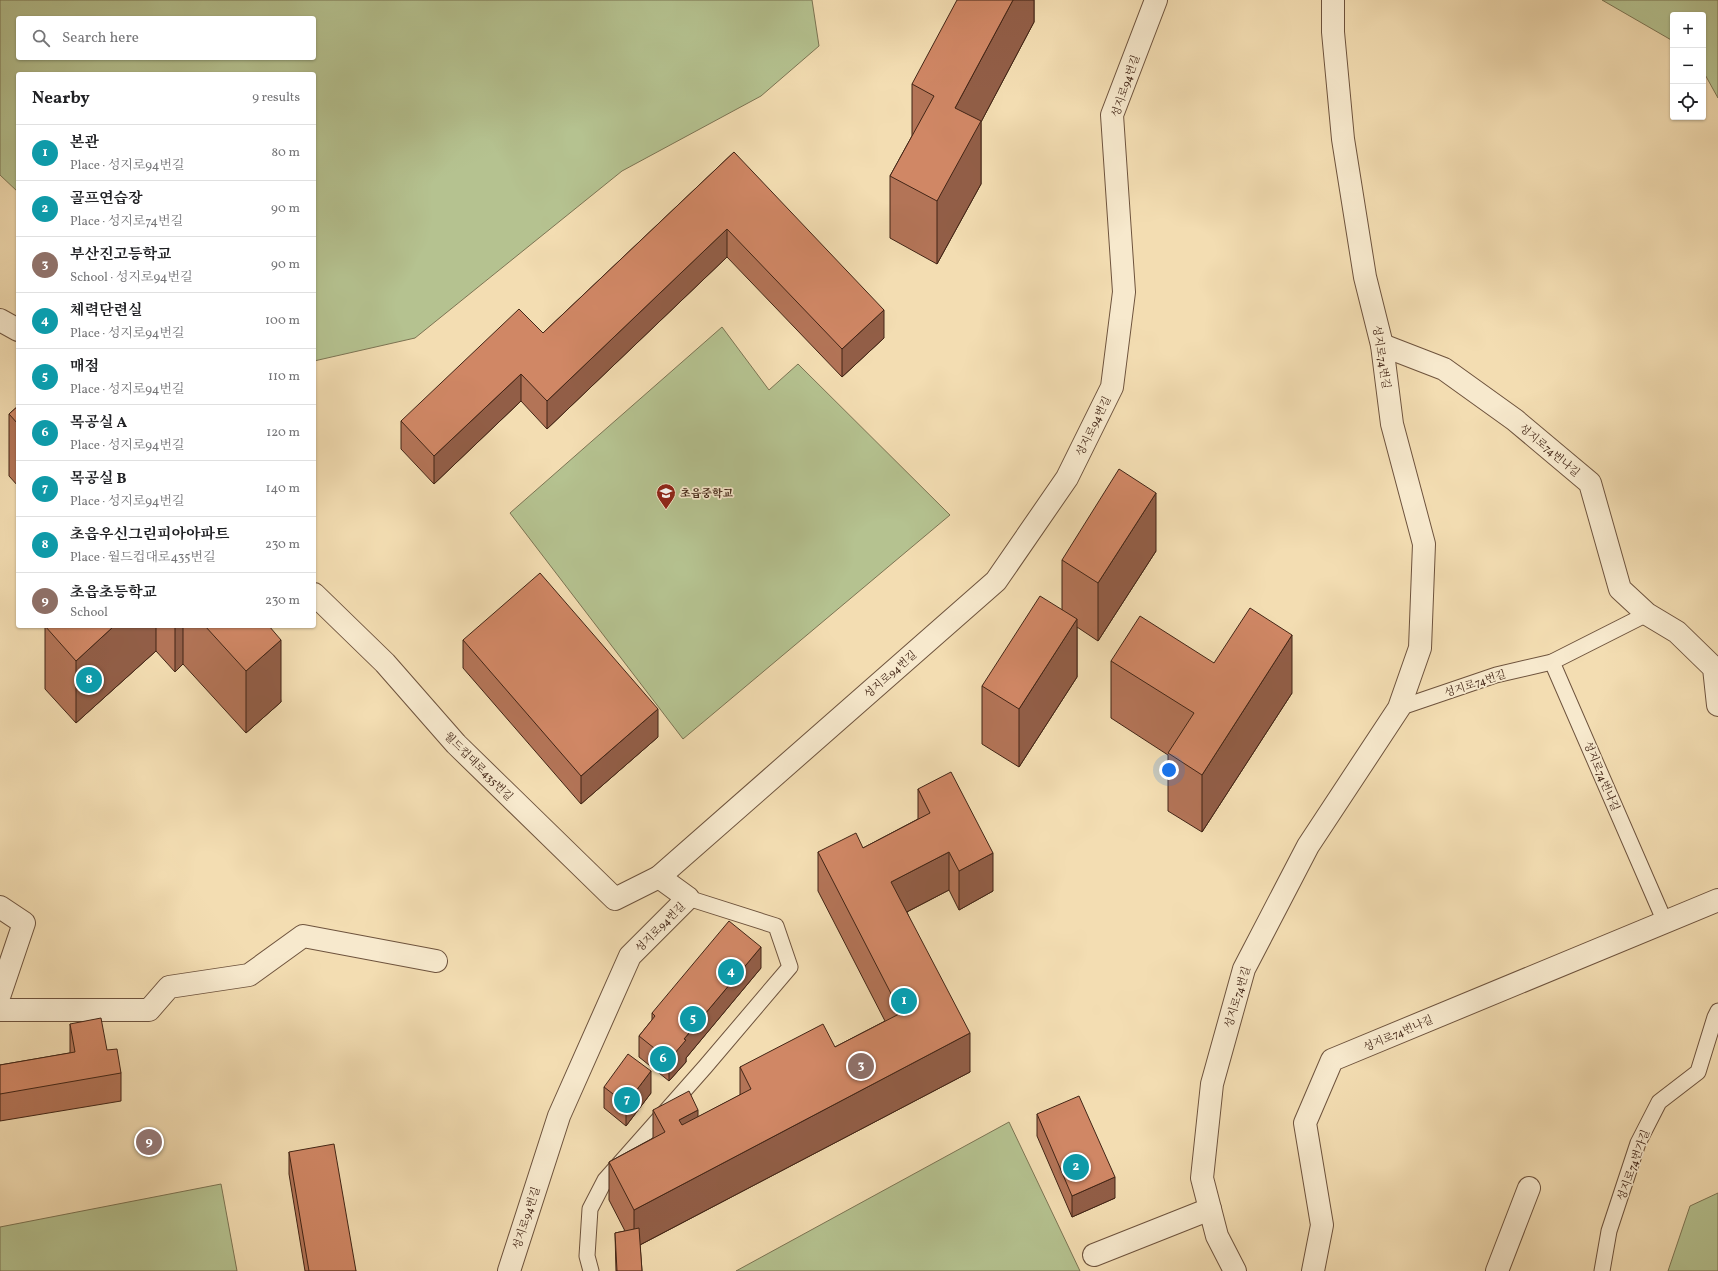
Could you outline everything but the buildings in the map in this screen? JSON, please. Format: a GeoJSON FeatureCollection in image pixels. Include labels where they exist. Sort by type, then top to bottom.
{"type":"FeatureCollection","features":[{"type":"Feature","properties":{"kind":"street","name":"성지로94번길"},"geometry":{"type":"LineString","coordinates":[[509,1271],[559,1116],[630,956],[688,898],[660,877],[996,581],[1067,478],[1112,387],[1124,292],[1112,115],[1156,0]]}},
{"type":"Feature","properties":{"kind":"street","name":"성지로74번길"},"geometry":{"type":"LineString","coordinates":[[1235,1271],[1217,1236],[1202,1178],[1212,1084],[1244,969],[1308,846],[1399,708],[1420,648],[1424,544],[1392,424],[1382,345],[1365,277],[1343,139],[1333,32],[1333,0]]}},
{"type":"Feature","properties":{"kind":"street"},"geometry":{"type":"LineString","coordinates":[[0,320],[16,329]]}},
{"type":"Feature","properties":{"kind":"street","name":"성지로74번나길"},"geometry":{"type":"LineString","coordinates":[[1382,345],[1444,369],[1514,420],[1590,483],[1620,589],[1648,614],[1677,632],[1714,668],[1718,705]]}},
{"type":"Feature","properties":{"kind":"street","name":"월드컵대로435번길"},"geometry":{"type":"LineString","coordinates":[[316,596],[385,663],[456,744],[615,899],[660,877]]}},
{"type":"Feature","properties":{"kind":"street","name":"성지로74번나길"},"geometry":{"type":"LineString","coordinates":[[1313,1271],[1322,1225],[1305,1123],[1332,1060],[1718,900]]}},
{"type":"Feature","properties":{"kind":"street"},"geometry":{"type":"LineString","coordinates":[[0,907],[24,923],[0,994]]}},
{"type":"Feature","properties":{"kind":"street"},"geometry":{"type":"LineString","coordinates":[[0,1010],[149,1010],[169,987],[249,975],[302,936],[436,960]]}},
{"type":"Feature","properties":{"kind":"street"},"geometry":{"type":"LineString","coordinates":[[1498,1271],[1529,1188]]}},
{"type":"Feature","properties":{"kind":"street"},"geometry":{"type":"LineString","coordinates":[[1094,1255],[1210,1209]]}},
{"type":"Feature","properties":{"kind":"lane"},"geometry":{"type":"LineString","coordinates":[[1552,662],[1648,614]]}},
{"type":"Feature","properties":{"kind":"lane","name":"성지로74번길"},"geometry":{"type":"LineString","coordinates":[[1399,708],[1496,675],[1552,662]]}},
{"type":"Feature","properties":{"kind":"lane","name":"성지로74번나길"},"geometry":{"type":"LineString","coordinates":[[1552,662],[1665,922]]}},
{"type":"Feature","properties":{"kind":"lane"},"geometry":{"type":"LineString","coordinates":[[591,1271],[587,1256],[590,1209],[605,1180],[705,1067],[790,967],[776,926],[688,898]]}},
{"type":"Feature","properties":{"kind":"lane","name":"성지로74번가길"},"geometry":{"type":"LineString","coordinates":[[1602,1271],[1609,1231],[1638,1143],[1659,1102],[1698,1072],[1718,1011]]}},
{"type":"Feature","properties":{"kind":"green space"},"geometry":{"type":"Polygon","coordinates":[[[0,0],[812,0],[819,46],[761,96],[622,171],[415,338],[316,361],[316,72],[16,72],[16,190],[0,175],[0,0]]]}},
{"type":"Feature","properties":{"kind":"green space"},"geometry":{"type":"Polygon","coordinates":[[[1602,0],[1718,0],[1718,98],[1706,76],[1706,12],[1670,12],[1670,39],[1602,0]]]}},
{"type":"Feature","properties":{"kind":"green space"},"geometry":{"type":"Polygon","coordinates":[[[722,327],[769,390],[798,364],[950,515],[683,739],[510,513],[722,327]]]}},
{"type":"Feature","properties":{"kind":"green space"},"geometry":{"type":"Polygon","coordinates":[[[1009,1122],[1080,1271],[736,1271],[1009,1122]]]}},
{"type":"Feature","properties":{"kind":"green space"},"geometry":{"type":"Polygon","coordinates":[[[221,1184],[237,1271],[0,1271],[0,1227],[221,1184]]]}},
{"type":"Feature","properties":{"kind":"green space"},"geometry":{"type":"Polygon","coordinates":[[[1718,1193],[1718,1271],[1668,1271],[1690,1206],[1718,1193]]]}},
{"type":"Feature","properties":{"kind":"place","name":"초읍중학교"},"geometry":{"type":"Point","coordinates":[666,510]}},
{"type":"Feature","properties":{"kind":"place","name":"초읍우신그린피아아파트"},"geometry":{"type":"Point","coordinates":[89,680]}},
{"type":"Feature","properties":{"kind":"place","name":"체력단련실"},"geometry":{"type":"Point","coordinates":[731,972]}},
{"type":"Feature","properties":{"kind":"place","name":"본관"},"geometry":{"type":"Point","coordinates":[904,1001]}},
{"type":"Feature","properties":{"kind":"place","name":"매점"},"geometry":{"type":"Point","coordinates":[693,1019]}},
{"type":"Feature","properties":{"kind":"place","name":"목공실 A"},"geometry":{"type":"Point","coordinates":[663,1059]}},
{"type":"Feature","properties":{"kind":"place","name":"부산진고등학교"},"geometry":{"type":"Point","coordinates":[861,1066]}},
{"type":"Feature","properties":{"kind":"place","name":"목공실 B"},"geometry":{"type":"Point","coordinates":[627,1100]}},
{"type":"Feature","properties":{"kind":"place","name":"초읍초등학교"},"geometry":{"type":"Point","coordinates":[149,1142]}},
{"type":"Feature","properties":{"kind":"place","name":"골프연습장"},"geometry":{"type":"Point","coordinates":[1076,1167]}}]}
